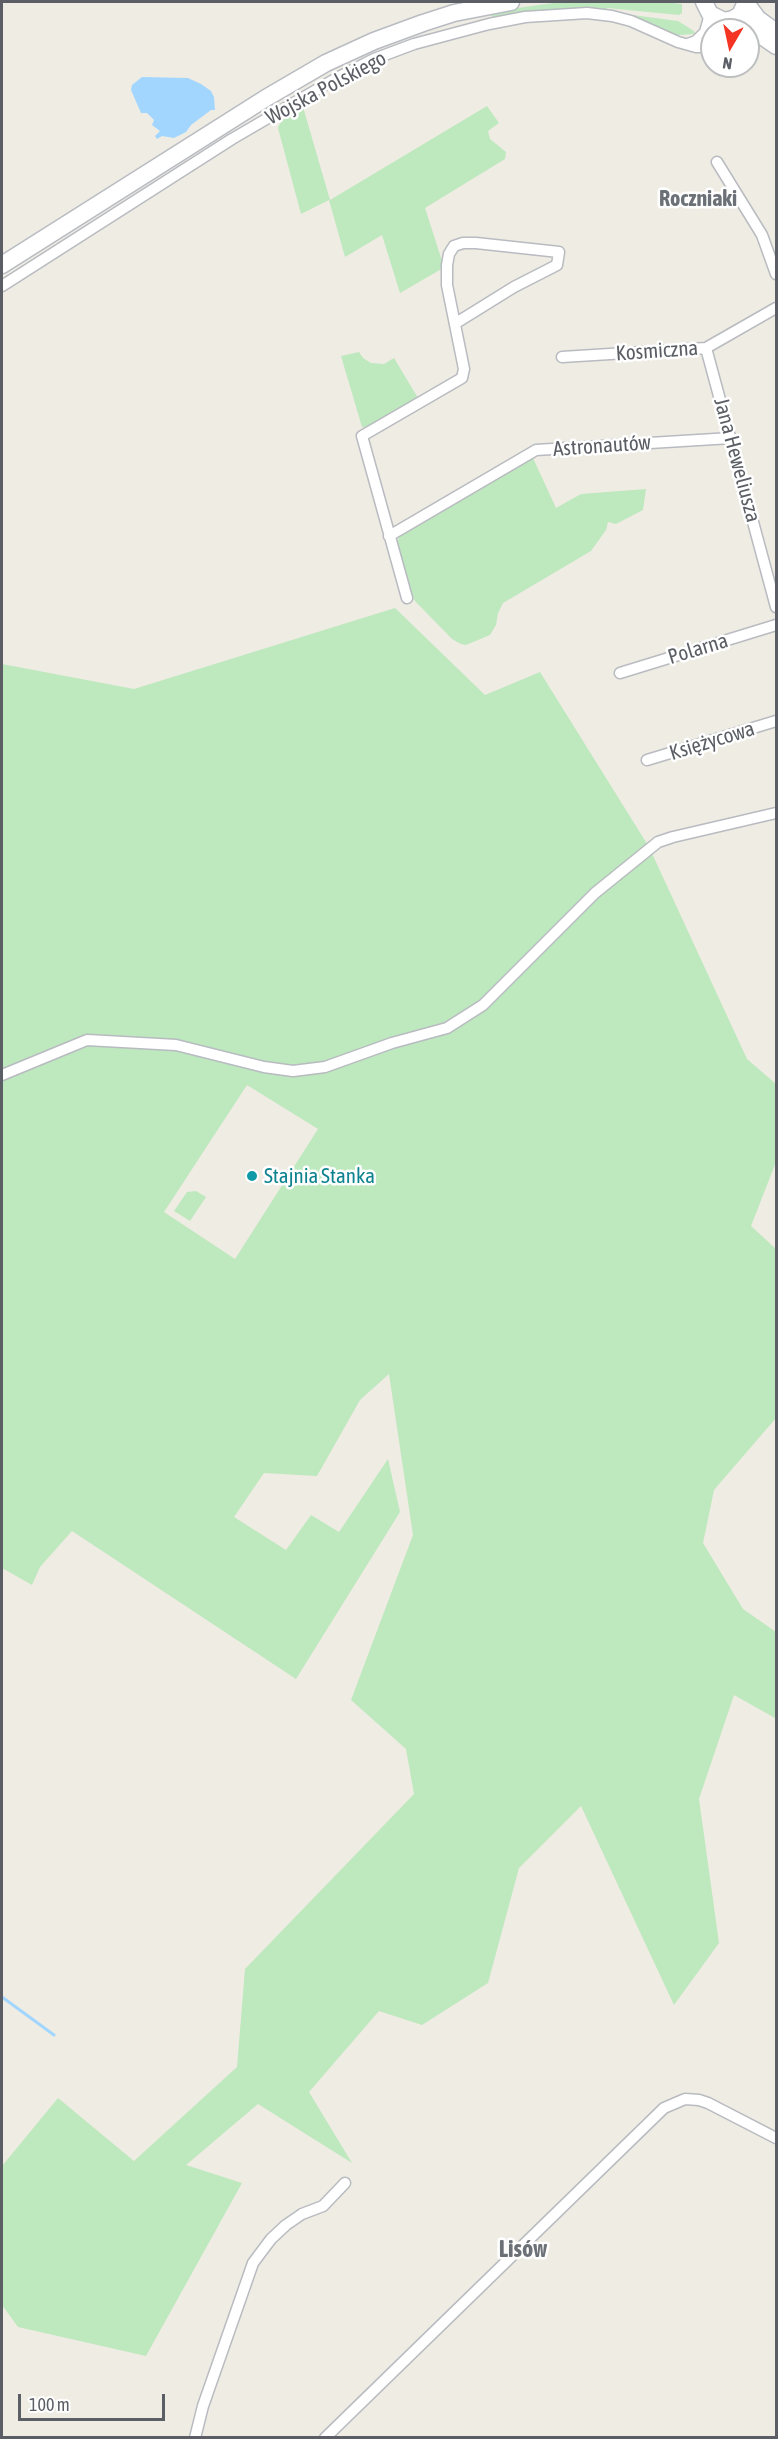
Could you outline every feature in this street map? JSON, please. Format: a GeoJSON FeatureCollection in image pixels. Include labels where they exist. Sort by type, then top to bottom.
{"type":"FeatureCollection","features":[{"type":"Feature","properties":{"kind":"main road","name":"Wojska Polskiego"},"geometry":{"type":"LineString","coordinates":[[2,265],[266,98],[326,63],[423,22],[454,13],[511,2]]}},
{"type":"Feature","properties":{"kind":"main road"},"geometry":{"type":"LineString","coordinates":[[688,2],[706,7],[717,18]]}},
{"type":"Feature","properties":{"kind":"main road"},"geometry":{"type":"LineString","coordinates":[[734,18],[742,11],[746,2]]}},
{"type":"Feature","properties":{"kind":"main road"},"geometry":{"type":"LineString","coordinates":[[746,2],[758,19],[777,32]]}},
{"type":"Feature","properties":{"kind":"main road"},"geometry":{"type":"LineString","coordinates":[[760,38],[777,46]]}},
{"type":"Feature","properties":{"kind":"street"},"geometry":{"type":"LineString","coordinates":[[688,44],[696,41],[705,32],[706,7]]}},
{"type":"Feature","properties":{"kind":"street","name":"Wojska Polskiego"},"geometry":{"type":"LineString","coordinates":[[2,286],[232,139],[335,79],[374,59],[414,44],[525,17],[587,13],[612,15],[700,47]]}},
{"type":"Feature","properties":{"kind":"street"},"geometry":{"type":"LineString","coordinates":[[717,162],[762,235],[777,274]]}},
{"type":"Feature","properties":{"kind":"street"},"geometry":{"type":"LineString","coordinates":[[407,598],[362,436],[462,378],[465,369],[447,285],[449,254],[454,246],[470,243],[559,252],[557,265],[514,287],[456,324]]}},
{"type":"Feature","properties":{"kind":"street","name":"Kosmiczna"},"geometry":{"type":"LineString","coordinates":[[562,357],[706,348],[777,308]]}},
{"type":"Feature","properties":{"kind":"street","name":"Jana Heweliusza"},"geometry":{"type":"LineString","coordinates":[[706,348],[777,607]]}},
{"type":"Feature","properties":{"kind":"street","name":"Astronautów"},"geometry":{"type":"LineString","coordinates":[[388,536],[536,450],[731,438]]}},
{"type":"Feature","properties":{"kind":"street","name":"Polarna"},"geometry":{"type":"LineString","coordinates":[[620,673],[777,625]]}},
{"type":"Feature","properties":{"kind":"street","name":"Księżycowa"},"geometry":{"type":"LineString","coordinates":[[647,760],[777,721]]}},
{"type":"Feature","properties":{"kind":"street"},"geometry":{"type":"LineString","coordinates":[[2,1075],[87,1040],[176,1045],[264,1067],[293,1071],[325,1067],[447,1028],[483,1005],[595,893],[658,842],[777,813]]}},
{"type":"Feature","properties":{"kind":"street"},"geometry":{"type":"LineString","coordinates":[[325,2438],[664,2108],[676,2101],[699,2100],[776,2136]]}},
{"type":"Feature","properties":{"kind":"street"},"geometry":{"type":"LineString","coordinates":[[195,2438],[203,2406],[253,2264],[271,2239],[286,2225],[302,2214],[323,2206],[345,2183]]}},
{"type":"Feature","properties":{"kind":"green space"},"geometry":{"type":"Polygon","coordinates":[[[561,2],[664,2],[682,4],[682,13],[679,15],[607,8],[606,11],[494,19],[488,12],[561,2]]]}},
{"type":"Feature","properties":{"kind":"green space"},"geometry":{"type":"Polygon","coordinates":[[[625,14],[678,21],[695,34],[678,35],[625,14]]]}},
{"type":"Feature","properties":{"kind":"green space"},"geometry":{"type":"Polygon","coordinates":[[[487,106],[499,123],[488,131],[490,139],[506,152],[505,159],[425,208],[444,267],[438,271],[400,293],[382,235],[345,257],[329,200],[301,214],[278,128],[282,118],[303,107],[330,200],[487,106]]]}},
{"type":"Feature","properties":{"kind":"green space"},"geometry":{"type":"Polygon","coordinates":[[[359,352],[371,363],[384,364],[394,358],[418,398],[371,428],[362,427],[341,356],[359,352]]]}},
{"type":"Feature","properties":{"kind":"green space"},"geometry":{"type":"Polygon","coordinates":[[[533,458],[556,508],[581,494],[646,489],[643,510],[616,524],[608,522],[606,530],[591,551],[503,603],[490,635],[466,645],[461,644],[452,639],[414,600],[397,542],[400,535],[533,458]]]}},
{"type":"Feature","properties":{"kind":"green space"},"geometry":{"type":"Polygon","coordinates":[[[395,608],[485,695],[540,672],[649,847],[747,1059],[776,1084],[776,1162],[751,1226],[776,1249],[776,1418],[714,1490],[703,1543],[743,1609],[776,1632],[775,1718],[734,1695],[699,1799],[719,1943],[674,2005],[581,1806],[519,1868],[488,1983],[422,2025],[379,2011],[309,2092],[352,2163],[258,2104],[186,2165],[242,2183],[146,2356],[18,2327],[2,2305],[2,2166],[58,2098],[134,2161],[237,2067],[245,1969],[414,1794],[406,1749],[351,1700],[413,1535],[389,1374],[360,1400],[317,1476],[264,1473],[234,1517],[286,1550],[311,1515],[339,1532],[388,1459],[400,1512],[296,1679],[72,1531],[40,1567],[32,1585],[2,1568],[2,664],[134,689],[395,608]],[[247,1085],[164,1212],[235,1259],[318,1129],[247,1085]]]}},
{"type":"Feature","properties":{"kind":"green space"},"geometry":{"type":"Polygon","coordinates":[[[196,1191],[206,1197],[190,1221],[174,1211],[187,1192],[196,1191]]]}},
{"type":"Feature","properties":{"kind":"water"},"geometry":{"type":"Polygon","coordinates":[[[142,77],[188,78],[211,91],[215,110],[211,110],[191,125],[186,132],[174,138],[162,136],[157,139],[155,136],[160,131],[152,125],[154,120],[147,113],[141,113],[131,90],[132,85],[142,77]]]}},
{"type":"Feature","properties":{"kind":"waterway"},"geometry":{"type":"LineString","coordinates":[[2,1997],[54,2035]]}},
{"type":"Feature","properties":{"kind":"place","name":"Stajnia Stanka"},"geometry":{"type":"Point","coordinates":[252,1176]}},
{"type":"Feature","properties":{"kind":"district","name":"Roczniaki"},"geometry":{"type":"Point","coordinates":[698,199]}},
{"type":"Feature","properties":{"kind":"district","name":"Lisów"},"geometry":{"type":"Point","coordinates":[523,2249]}}]}
